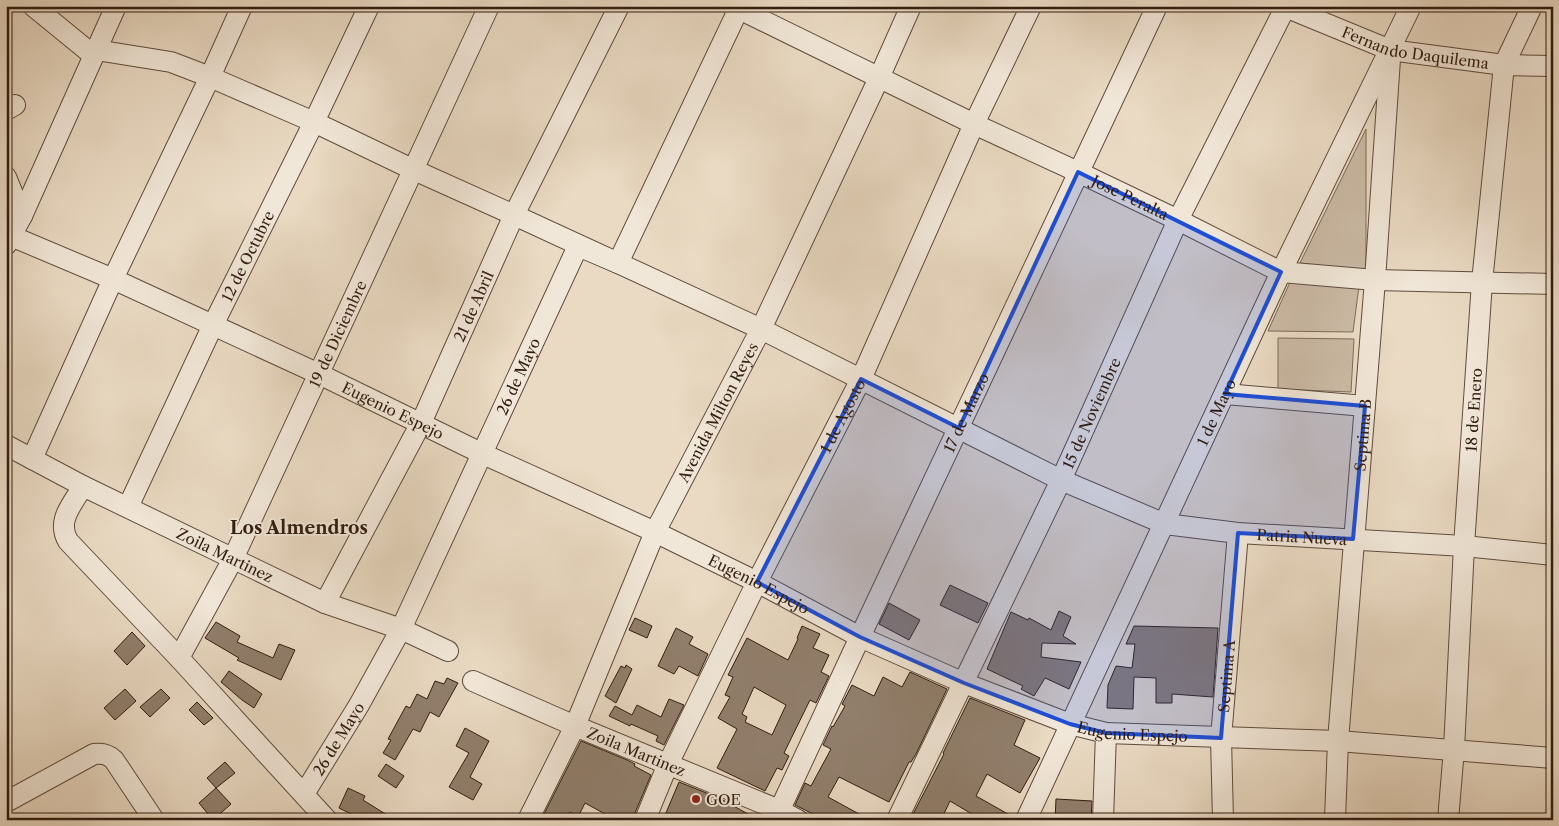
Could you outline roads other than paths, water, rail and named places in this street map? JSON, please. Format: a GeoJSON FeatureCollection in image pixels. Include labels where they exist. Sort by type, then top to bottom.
{"type":"FeatureCollection","features":[{"type":"Feature","properties":{"kind":"street"},"geometry":{"type":"LineString","coordinates":[[32,6],[94,52],[171,62],[210,77],[314,122],[618,263],[737,7]]}},
{"type":"Feature","properties":{"kind":"street"},"geometry":{"type":"LineString","coordinates":[[8,241],[22,216],[116,6]]}},
{"type":"Feature","properties":{"kind":"street"},"geometry":{"type":"LineString","coordinates":[[32,459],[113,279],[242,6]]}},
{"type":"Feature","properties":{"kind":"street","name":"12 de Octubre"},"geometry":{"type":"LineString","coordinates":[[128,507],[213,325],[314,122],[369,6]]}},
{"type":"Feature","properties":{"kind":"street","name":"19 de Diciembre"},"geometry":{"type":"LineString","coordinates":[[179,658],[233,559],[489,6]]}},
{"type":"Feature","properties":{"kind":"street","name":"21 de Abril"},"geometry":{"type":"LineString","coordinates":[[325,603],[421,423],[514,215],[619,6]]}},
{"type":"Feature","properties":{"kind":"street","name":"Avenida Milton Reyes"},"geometry":{"type":"LineString","coordinates":[[528,820],[574,726],[655,532],[761,329],[880,78],[911,6]]}},
{"type":"Feature","properties":{"kind":"street","name":"1 de Agosto"},"geometry":{"type":"LineString","coordinates":[[646,820],[668,764],[757,582],[861,379],[974,124],[1031,6]]}},
{"type":"Feature","properties":{"kind":"street","name":"17 de Marzo"},"geometry":{"type":"LineString","coordinates":[[777,815],[1157,6]]}},
{"type":"Feature","properties":{"kind":"street","name":"1 de Mayo"},"geometry":{"type":"LineString","coordinates":[[1026,820],[1226,394],[1281,272],[1411,6]]}},
{"type":"Feature","properties":{"kind":"street","name":"18 de Enero"},"geometry":{"type":"LineString","coordinates":[[1448,820],[1454,749],[1464,546],[1482,282],[1504,64],[1532,6]]}},
{"type":"Feature","properties":{"kind":"street","name":"Jose Peralta"},"geometry":{"type":"LineString","coordinates":[[737,7],[974,124],[1178,220],[1281,272],[1374,280],[1553,284]]}},
{"type":"Feature","properties":{"kind":"street","name":"Fernando Daquilema"},"geometry":{"type":"LineString","coordinates":[[1285,7],[1390,50],[1504,64],[1553,66]]}},
{"type":"Feature","properties":{"kind":"street","name":"15 de Noviembre"},"geometry":{"type":"LineString","coordinates":[[897,820],[1061,480],[1178,220],[1285,7]]}},
{"type":"Feature","properties":{"kind":"street","name":"Septima B"},"geometry":{"type":"LineString","coordinates":[[1335,820],[1338,741],[1365,406],[1390,50]]}},
{"type":"Feature","properties":{"kind":"street"},"geometry":{"type":"LineString","coordinates":[[6,177],[22,216]]}},
{"type":"Feature","properties":{"kind":"street","name":"Eugenio Espejo"},"geometry":{"type":"LineString","coordinates":[[8,241],[113,279],[319,374],[483,454],[655,532],[757,582],[860,637],[964,683],[1070,724],[1106,733],[1338,741],[1553,758]]}},
{"type":"Feature","properties":{"kind":"street","name":"26 de Mayo"},"geometry":{"type":"LineString","coordinates":[[304,794],[359,705],[401,629],[578,246],[618,263]]}},
{"type":"Feature","properties":{"kind":"street","name":"Patria Nueva"},"geometry":{"type":"LineString","coordinates":[[618,263],[761,329],[1061,480],[1165,524],[1238,533],[1464,546],[1553,555]]}},
{"type":"Feature","properties":{"kind":"street"},"geometry":{"type":"LineString","coordinates":[[1226,394],[1365,406]]}},
{"type":"Feature","properties":{"kind":"street","name":"Zoila Martinez"},"geometry":{"type":"LineString","coordinates":[[6,445],[83,486],[325,603],[401,629],[448,651]]}},
{"type":"Feature","properties":{"kind":"street"},"geometry":{"type":"LineString","coordinates":[[83,486],[64,519],[63,533],[68,541],[179,658],[326,820]]}},
{"type":"Feature","properties":{"kind":"street","name":"Septima A"},"geometry":{"type":"LineString","coordinates":[[1223,820],[1221,738],[1238,533]]}},
{"type":"Feature","properties":{"kind":"street","name":"Zoila Martinez"},"geometry":{"type":"LineString","coordinates":[[473,681],[574,726],[668,764],[777,815],[798,820]]}},
{"type":"Feature","properties":{"kind":"street"},"geometry":{"type":"LineString","coordinates":[[1103,820],[1106,733]]}},
{"type":"Feature","properties":{"kind":"street"},"geometry":{"type":"LineString","coordinates":[[6,802],[86,759],[99,754],[110,756],[114,760],[154,820]]}},
{"type":"Feature","properties":{"kind":"place","name":"GOE"},"geometry":{"type":"Point","coordinates":[696,799]}},
{"type":"Feature","properties":{"kind":"district","name":"Los Almendros"},"geometry":{"type":"Point","coordinates":[299,528]}}]}
